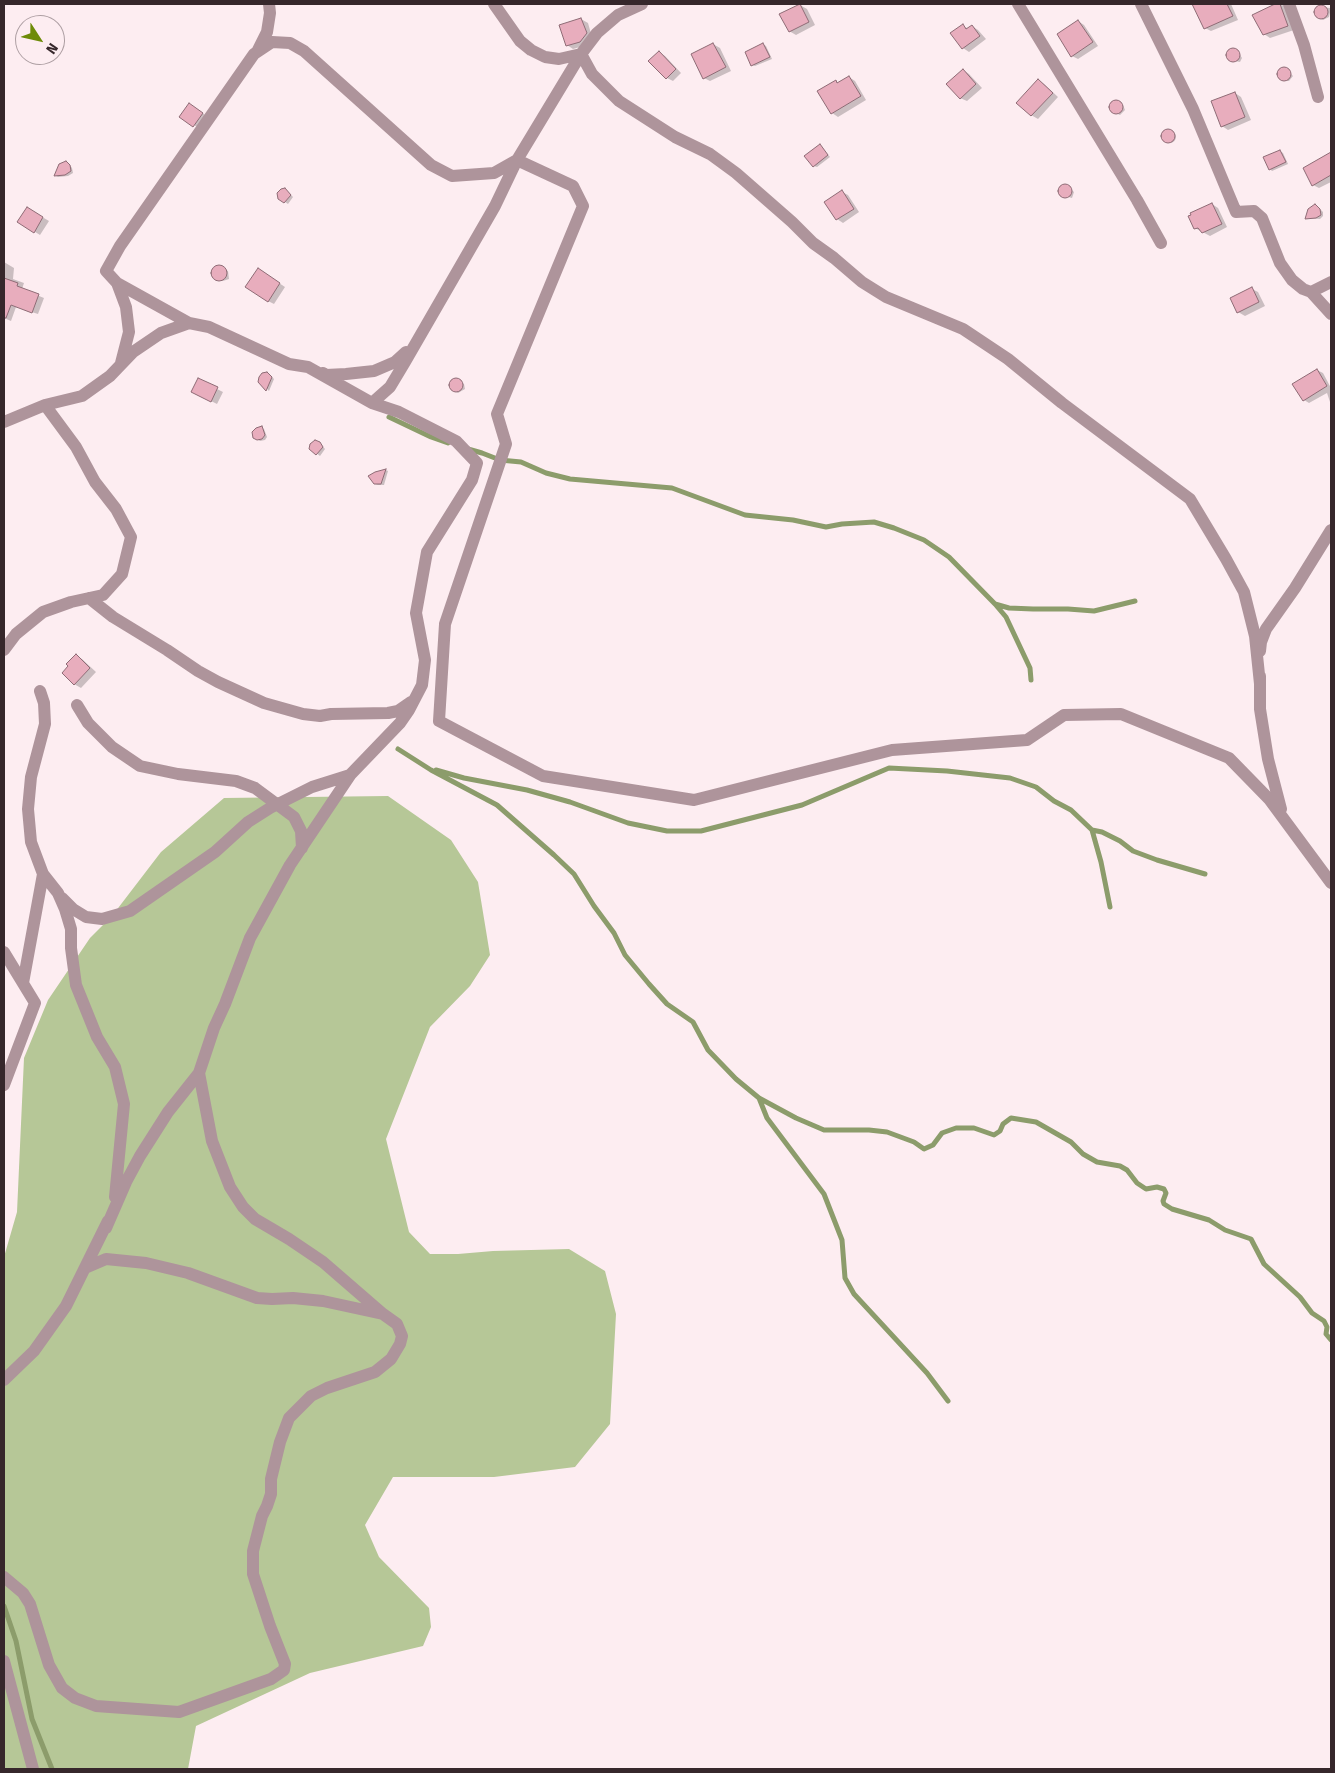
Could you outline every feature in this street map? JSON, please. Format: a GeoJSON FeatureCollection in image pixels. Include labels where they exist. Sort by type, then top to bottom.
{"type":"FeatureCollection","features":[{"type":"Feature","properties":{"kind":"street"},"geometry":{"type":"LineString","coordinates":[[257,52],[266,32],[270,13],[269,4]]}},
{"type":"Feature","properties":{"kind":"street"},"geometry":{"type":"LineString","coordinates":[[494,4],[520,41],[531,50],[545,57],[559,60],[581,54]]}},
{"type":"Feature","properties":{"kind":"street"},"geometry":{"type":"LineString","coordinates":[[372,403],[390,387],[495,206],[517,160],[581,54],[619,9],[642,4]]}},
{"type":"Feature","properties":{"kind":"street"},"geometry":{"type":"LineString","coordinates":[[1018,4],[1137,200],[1161,244]]}},
{"type":"Feature","properties":{"kind":"street"},"geometry":{"type":"LineString","coordinates":[[1141,4],[1193,109],[1236,212],[1254,211],[1262,218],[1280,263],[1288,275],[1303,289],[1311,292],[1331,314]]}},
{"type":"Feature","properties":{"kind":"street"},"geometry":{"type":"LineString","coordinates":[[1289,4],[1304,45],[1318,97]]}},
{"type":"Feature","properties":{"kind":"street"},"geometry":{"type":"LineString","coordinates":[[417,341],[395,362],[374,371],[326,375],[308,367],[289,364],[209,327],[189,323],[117,283],[106,271],[120,246],[254,54],[272,42],[290,43],[304,52],[431,165],[452,176],[494,174],[517,160]]}},
{"type":"Feature","properties":{"kind":"street"},"geometry":{"type":"LineString","coordinates":[[581,54],[592,74],[619,101],[675,137],[710,154],[736,173],[792,222],[812,243],[834,258],[862,282],[886,297],[963,329],[993,349],[1190,499],[1222,550],[1244,592],[1255,636],[1260,684]]}},
{"type":"Feature","properties":{"kind":"street"},"geometry":{"type":"LineString","coordinates":[[517,160],[573,186],[583,206],[497,414],[506,444],[445,624],[439,721],[543,776],[694,800],[892,750],[1027,740],[1064,715],[1121,714],[1229,758],[1269,798],[1331,882]]}},
{"type":"Feature","properties":{"kind":"street"},"geometry":{"type":"LineString","coordinates":[[1311,292],[1331,282]]}},
{"type":"Feature","properties":{"kind":"street"},"geometry":{"type":"LineString","coordinates":[[117,283],[126,307],[128,332],[120,365]]}},
{"type":"Feature","properties":{"kind":"street"},"geometry":{"type":"LineString","coordinates":[[4,422],[45,405],[82,396],[110,376],[133,352],[161,333],[189,323]]}},
{"type":"Feature","properties":{"kind":"street"},"geometry":{"type":"LineString","coordinates":[[4,1380],[34,1350],[66,1306],[140,1156],[173,1106],[199,1073],[214,1028],[250,938],[290,865],[350,775],[400,723],[422,685],[425,660],[416,613],[427,552],[472,480],[477,463],[456,441],[400,412],[372,403],[308,367]]}},
{"type":"Feature","properties":{"kind":"street"},"geometry":{"type":"LineString","coordinates":[[4,650],[16,634],[43,612],[71,602],[103,595],[122,574],[131,537],[116,509],[95,482],[76,446],[45,405]]}},
{"type":"Feature","properties":{"kind":"street"},"geometry":{"type":"LineString","coordinates":[[1283,816],[1267,751],[1260,709],[1261,642],[1266,629],[1295,588],[1331,530]]}},
{"type":"Feature","properties":{"kind":"street"},"geometry":{"type":"LineString","coordinates":[[89,598],[113,617],[198,671],[264,703],[303,714],[320,716],[331,714],[388,713],[398,711],[415,699]]}},
{"type":"Feature","properties":{"kind":"street"},"geometry":{"type":"LineString","coordinates":[[40,692],[44,703],[44,724],[31,776],[28,809],[32,842],[43,874],[73,909],[86,917],[102,919],[130,911],[215,852],[248,822],[312,787],[350,775]]}},
{"type":"Feature","properties":{"kind":"street"},"geometry":{"type":"LineString","coordinates":[[77,705],[88,723],[112,747],[140,766],[178,774],[236,781],[255,788],[294,817],[301,831],[302,848]]}},
{"type":"Feature","properties":{"kind":"street"},"geometry":{"type":"LineString","coordinates":[[23,983],[43,874]]}},
{"type":"Feature","properties":{"kind":"street"},"geometry":{"type":"LineString","coordinates":[[58,893],[71,929],[76,985],[97,1037],[115,1067],[124,1104],[116,1196],[106,1228]]}},
{"type":"Feature","properties":{"kind":"street"},"geometry":{"type":"LineString","coordinates":[[4,952],[35,1004],[4,1085]]}},
{"type":"Feature","properties":{"kind":"street"},"geometry":{"type":"LineString","coordinates":[[4,1577],[23,1593],[30,1604],[49,1665],[62,1688],[75,1698],[96,1706],[179,1712],[271,1679],[284,1670],[285,1664],[253,1574],[254,1551],[258,1529],[271,1494],[271,1479],[280,1442],[289,1418],[311,1396],[327,1388],[375,1372],[391,1359],[400,1344],[402,1336],[397,1324],[323,1262],[289,1238],[255,1220],[244,1207],[230,1187],[212,1141],[199,1073]]}},
{"type":"Feature","properties":{"kind":"street"},"geometry":{"type":"LineString","coordinates":[[85,1268],[106,1259],[146,1263],[188,1273],[257,1298],[323,1300],[383,1314]]}},
{"type":"Feature","properties":{"kind":"street"},"geometry":{"type":"LineString","coordinates":[[4,1661],[33,1769]]}},
{"type":"Feature","properties":{"kind":"green space"},"geometry":{"type":"Polygon","coordinates":[[[388,796],[451,840],[478,882],[490,955],[470,986],[430,1027],[386,1139],[409,1232],[430,1254],[569,1249],[605,1271],[616,1314],[610,1424],[575,1467],[494,1477],[393,1477],[365,1525],[379,1557],[429,1608],[431,1627],[423,1646],[310,1673],[196,1726],[188,1769],[4,1769],[4,1257],[17,1212],[24,1058],[48,1000],[90,938],[112,916],[161,852],[224,798],[388,796]]]}},
{"type":"Feature","properties":{"kind":"building"},"geometry":{"type":"Polygon","coordinates":[[[800,4],[809,22],[789,32],[779,14],[800,4]]]}},
{"type":"Feature","properties":{"kind":"building"},"geometry":{"type":"Polygon","coordinates":[[[1192,4],[1227,4],[1233,16],[1204,29],[1192,4]]]}},
{"type":"Feature","properties":{"kind":"building"},"geometry":{"type":"Polygon","coordinates":[[[1275,4],[1280,4],[1288,26],[1263,35],[1252,15],[1275,4]]]}},
{"type":"Feature","properties":{"kind":"building"},"geometry":{"type":"Polygon","coordinates":[[[1321,5],[1326,7],[1328,12],[1326,17],[1321,19],[1316,17],[1314,12],[1316,7],[1321,5]]]}},
{"type":"Feature","properties":{"kind":"building"},"geometry":{"type":"Polygon","coordinates":[[[581,18],[587,33],[580,42],[566,46],[559,25],[581,18]]]}},
{"type":"Feature","properties":{"kind":"building"},"geometry":{"type":"Polygon","coordinates":[[[1078,20],[1093,42],[1071,57],[1057,34],[1078,20]]]}},
{"type":"Feature","properties":{"kind":"building"},"geometry":{"type":"Polygon","coordinates":[[[963,24],[966,29],[972,25],[980,36],[962,49],[950,33],[963,24]]]}},
{"type":"Feature","properties":{"kind":"building"},"geometry":{"type":"Polygon","coordinates":[[[713,43],[726,67],[703,79],[691,54],[713,43]]]}},
{"type":"Feature","properties":{"kind":"building"},"geometry":{"type":"Polygon","coordinates":[[[763,43],[770,57],[751,66],[745,52],[763,43]]]}},
{"type":"Feature","properties":{"kind":"building"},"geometry":{"type":"Polygon","coordinates":[[[1233,48],[1238,50],[1240,55],[1238,60],[1233,62],[1228,60],[1226,55],[1228,50],[1233,48]]]}},
{"type":"Feature","properties":{"kind":"building"},"geometry":{"type":"Polygon","coordinates":[[[659,51],[676,69],[666,79],[648,61],[659,51]]]}},
{"type":"Feature","properties":{"kind":"building"},"geometry":{"type":"Polygon","coordinates":[[[1284,67],[1289,69],[1291,74],[1289,79],[1284,81],[1279,79],[1277,74],[1279,69],[1284,67]]]}},
{"type":"Feature","properties":{"kind":"building"},"geometry":{"type":"Polygon","coordinates":[[[963,69],[976,84],[960,99],[946,84],[963,69]]]}},
{"type":"Feature","properties":{"kind":"building"},"geometry":{"type":"Polygon","coordinates":[[[849,76],[861,96],[831,114],[817,91],[836,80],[837,83],[849,76]]]}},
{"type":"Feature","properties":{"kind":"building"},"geometry":{"type":"Polygon","coordinates":[[[1038,79],[1053,93],[1031,116],[1016,103],[1038,79]]]}},
{"type":"Feature","properties":{"kind":"building"},"geometry":{"type":"Polygon","coordinates":[[[1235,92],[1245,117],[1221,127],[1211,101],[1235,92]]]}},
{"type":"Feature","properties":{"kind":"building"},"geometry":{"type":"Polygon","coordinates":[[[1116,100],[1121,102],[1123,107],[1121,112],[1116,114],[1111,112],[1109,107],[1111,102],[1116,100]]]}},
{"type":"Feature","properties":{"kind":"building"},"geometry":{"type":"Polygon","coordinates":[[[189,103],[203,113],[193,127],[179,117],[189,103]]]}},
{"type":"Feature","properties":{"kind":"building"},"geometry":{"type":"Polygon","coordinates":[[[1168,129],[1173,131],[1175,136],[1173,141],[1168,143],[1163,141],[1161,136],[1163,131],[1168,129]]]}},
{"type":"Feature","properties":{"kind":"building"},"geometry":{"type":"Polygon","coordinates":[[[820,144],[828,155],[813,167],[804,156],[820,144]]]}},
{"type":"Feature","properties":{"kind":"building"},"geometry":{"type":"Polygon","coordinates":[[[1280,150],[1286,162],[1269,170],[1263,157],[1280,150]]]}},
{"type":"Feature","properties":{"kind":"building"},"geometry":{"type":"Polygon","coordinates":[[[1331,152],[1331,175],[1312,186],[1303,168],[1331,152]]]}},
{"type":"Feature","properties":{"kind":"building"},"geometry":{"type":"Polygon","coordinates":[[[66,161],[70,165],[71,171],[65,175],[54,176],[59,164],[66,161]]]}},
{"type":"Feature","properties":{"kind":"building"},"geometry":{"type":"Polygon","coordinates":[[[1065,184],[1070,186],[1072,191],[1070,196],[1065,198],[1060,196],[1058,191],[1060,186],[1065,184]]]}},
{"type":"Feature","properties":{"kind":"building"},"geometry":{"type":"Polygon","coordinates":[[[285,188],[291,195],[284,203],[278,199],[277,193],[285,188]]]}},
{"type":"Feature","properties":{"kind":"building"},"geometry":{"type":"Polygon","coordinates":[[[842,190],[854,209],[836,220],[824,202],[842,190]]]}},
{"type":"Feature","properties":{"kind":"building"},"geometry":{"type":"Polygon","coordinates":[[[1212,203],[1222,224],[1202,233],[1198,228],[1194,229],[1188,216],[1191,215],[1190,213],[1212,203]]]}},
{"type":"Feature","properties":{"kind":"building"},"geometry":{"type":"Polygon","coordinates":[[[1315,204],[1320,209],[1321,215],[1316,218],[1305,219],[1308,209],[1315,204]]]}},
{"type":"Feature","properties":{"kind":"building"},"geometry":{"type":"Polygon","coordinates":[[[27,207],[43,217],[34,233],[17,222],[27,207]]]}},
{"type":"Feature","properties":{"kind":"building"},"geometry":{"type":"Polygon","coordinates":[[[219,265],[227,273],[219,281],[211,273],[219,265]]]}},
{"type":"Feature","properties":{"kind":"building"},"geometry":{"type":"Polygon","coordinates":[[[258,268],[280,283],[268,302],[245,287],[258,268]]]}},
{"type":"Feature","properties":{"kind":"building"},"geometry":{"type":"Polygon","coordinates":[[[4,278],[18,283],[17,286],[39,294],[32,313],[11,305],[6,318],[4,318],[4,278]]]}},
{"type":"Feature","properties":{"kind":"building"},"geometry":{"type":"Polygon","coordinates":[[[1252,287],[1259,302],[1237,313],[1230,298],[1252,287]]]}},
{"type":"Feature","properties":{"kind":"building"},"geometry":{"type":"Polygon","coordinates":[[[1317,369],[1327,386],[1303,401],[1292,384],[1317,369]]]}},
{"type":"Feature","properties":{"kind":"building"},"geometry":{"type":"Polygon","coordinates":[[[267,372],[272,377],[266,391],[258,382],[262,373],[267,372]]]}},
{"type":"Feature","properties":{"kind":"building"},"geometry":{"type":"Polygon","coordinates":[[[198,378],[218,387],[211,402],[191,392],[198,378]]]}},
{"type":"Feature","properties":{"kind":"building"},"geometry":{"type":"Polygon","coordinates":[[[456,378],[461,380],[463,385],[461,390],[456,392],[451,390],[449,385],[451,380],[456,378]]]}},
{"type":"Feature","properties":{"kind":"building"},"geometry":{"type":"Polygon","coordinates":[[[262,426],[265,435],[262,439],[257,440],[253,438],[252,432],[262,426]]]}},
{"type":"Feature","properties":{"kind":"building"},"geometry":{"type":"Polygon","coordinates":[[[315,440],[320,442],[323,447],[316,455],[309,449],[310,444],[315,440]]]}},
{"type":"Feature","properties":{"kind":"building"},"geometry":{"type":"Polygon","coordinates":[[[386,469],[381,484],[374,484],[368,476],[375,472],[386,469]]]}},
{"type":"Feature","properties":{"kind":"building"},"geometry":{"type":"Polygon","coordinates":[[[76,654],[90,668],[74,685],[62,673],[68,666],[66,664],[76,654]]]}},
{"type":"Feature","properties":{"kind":"waterway"},"geometry":{"type":"LineString","coordinates":[[389,417],[448,443]]}},
{"type":"Feature","properties":{"kind":"waterway"},"geometry":{"type":"LineString","coordinates":[[468,449],[500,460],[521,462],[546,473],[570,479],[672,488],[745,515],[793,520],[826,527],[874,522],[924,540],[949,557],[995,604],[1009,608],[1094,611],[1135,601]]}},
{"type":"Feature","properties":{"kind":"waterway"},"geometry":{"type":"LineString","coordinates":[[995,604],[1006,617],[1030,668],[1031,680]]}},
{"type":"Feature","properties":{"kind":"waterway"},"geometry":{"type":"LineString","coordinates":[[398,749],[431,770],[497,805],[574,874],[614,933],[625,955],[667,1004],[693,1022],[708,1050],[736,1079],[759,1098],[796,1118],[824,1130],[887,1132],[914,1142],[924,1149],[933,1145],[942,1133],[956,1128],[974,1128],[994,1135],[1011,1118],[1036,1122],[1071,1142],[1083,1154],[1097,1162],[1120,1166],[1127,1170],[1137,1183],[1146,1189],[1157,1187],[1164,1189],[1166,1193],[1163,1201],[1164,1204],[1172,1209],[1209,1220],[1225,1230],[1251,1239],[1264,1264],[1300,1297],[1312,1313],[1324,1321],[1327,1327],[1326,1334],[1331,1340]]}},
{"type":"Feature","properties":{"kind":"waterway"},"geometry":{"type":"LineString","coordinates":[[436,770],[464,778],[527,790],[570,802],[628,823],[667,831],[701,831],[802,805],[889,768],[947,771],[1010,778],[1036,787],[1054,801],[1071,810],[1092,830],[1102,832],[1120,841],[1133,851],[1205,874]]}},
{"type":"Feature","properties":{"kind":"waterway"},"geometry":{"type":"LineString","coordinates":[[1092,830],[1110,907]]}},
{"type":"Feature","properties":{"kind":"waterway"},"geometry":{"type":"LineString","coordinates":[[759,1098],[767,1118],[824,1194],[842,1240],[845,1278],[854,1294],[927,1373],[948,1401]]}},
{"type":"Feature","properties":{"kind":"waterway"},"geometry":{"type":"LineString","coordinates":[[4,1606],[16,1641],[32,1719],[52,1769]]}}]}
